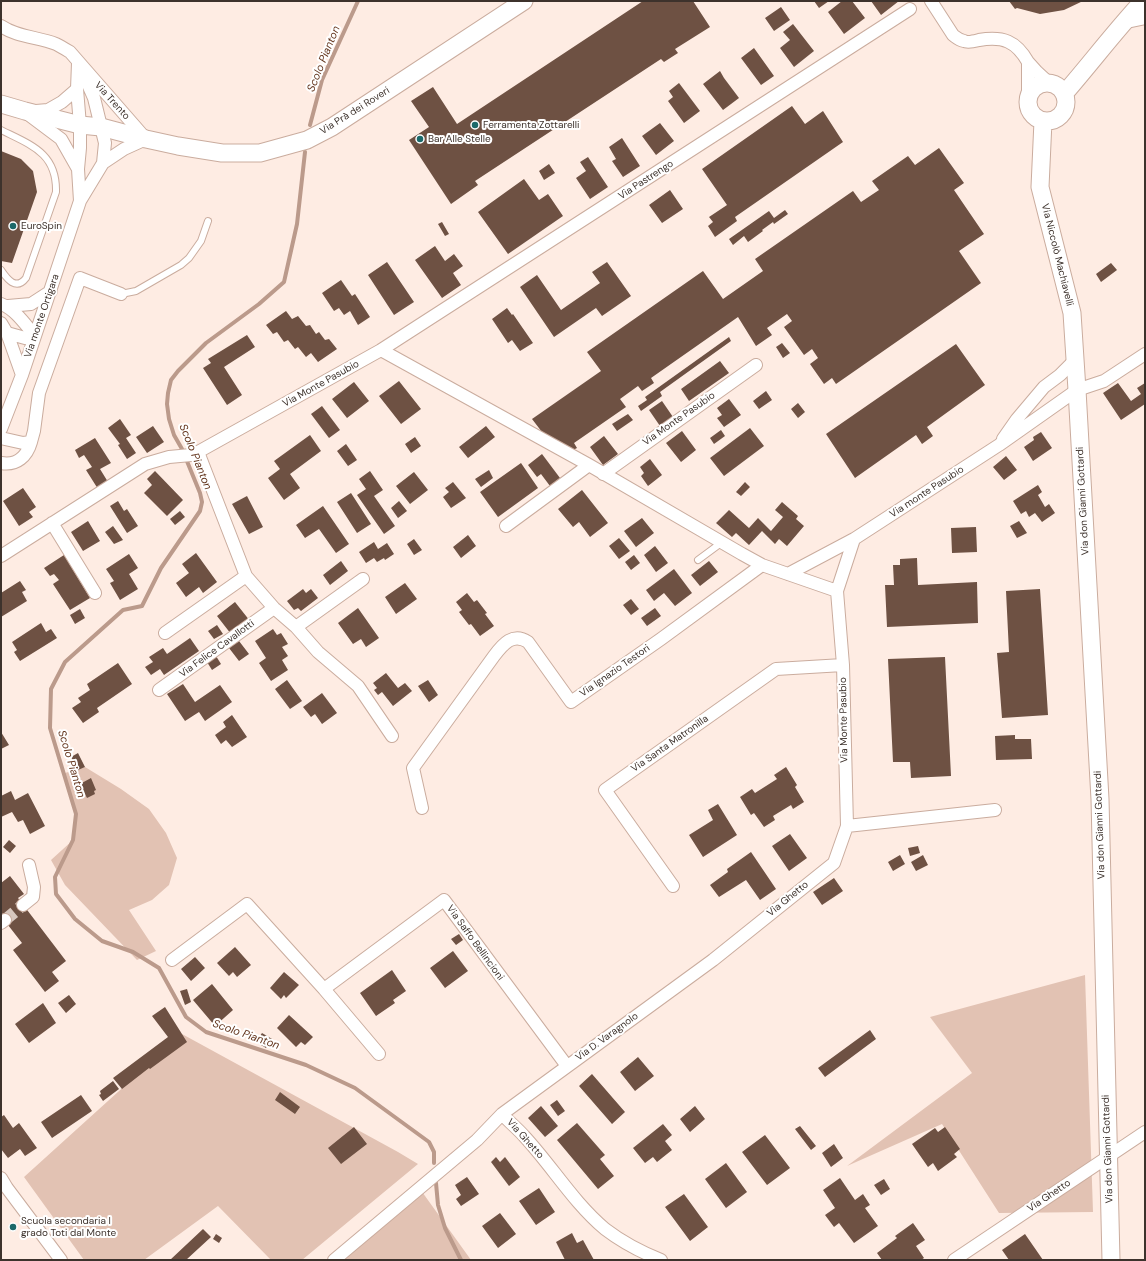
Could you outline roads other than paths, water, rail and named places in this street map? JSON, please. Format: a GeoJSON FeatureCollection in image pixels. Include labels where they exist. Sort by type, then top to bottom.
{"type":"FeatureCollection","features":[{"type":"Feature","properties":{"kind":"main road","name":"Via Prà dei Roveri"},"geometry":{"type":"LineString","coordinates":[[1,104],[25,112],[203,151],[260,153],[307,140],[332,127],[524,1]]}},
{"type":"Feature","properties":{"kind":"main road"},"geometry":{"type":"LineString","coordinates":[[1057,89],[1108,42],[1122,23],[1143,1]]}},
{"type":"Feature","properties":{"kind":"main road"},"geometry":{"type":"LineString","coordinates":[[1039,85],[1057,89],[1066,99],[1064,111],[1060,116],[1049,121],[1038,119],[1030,110],[1028,101],[1030,93],[1039,85]]}},
{"type":"Feature","properties":{"kind":"main road","name":"Via Niccolò Machiavelli"},"geometry":{"type":"LineString","coordinates":[[1043,121],[1040,187],[1072,313],[1077,390]]}},
{"type":"Feature","properties":{"kind":"main road","name":"Via don Gianni Gottardi"},"geometry":{"type":"LineString","coordinates":[[1077,390],[1100,799],[1111,1260]]}},
{"type":"Feature","properties":{"kind":"street"},"geometry":{"type":"LineString","coordinates":[[931,1],[958,39],[965,42],[990,38],[1008,41],[1023,52],[1028,62],[1037,72],[1057,89]]}},
{"type":"Feature","properties":{"kind":"street","name":"Via Pastrengo"},"geometry":{"type":"LineString","coordinates":[[382,350],[910,9]]}},
{"type":"Feature","properties":{"kind":"street"},"geometry":{"type":"LineString","coordinates":[[1122,23],[1145,18]]}},
{"type":"Feature","properties":{"kind":"street","name":"Via Trento"},"geometry":{"type":"LineString","coordinates":[[1,26],[17,34],[56,44],[70,52],[78,63],[146,139]]}},
{"type":"Feature","properties":{"kind":"street"},"geometry":{"type":"LineString","coordinates":[[1028,62],[1028,101]]}},
{"type":"Feature","properties":{"kind":"street","name":"Via Trento"},"geometry":{"type":"LineString","coordinates":[[78,63],[77,89],[80,124]]}},
{"type":"Feature","properties":{"kind":"street","name":"Via Trento"},"geometry":{"type":"LineString","coordinates":[[78,63],[94,98],[101,128]]}},
{"type":"Feature","properties":{"kind":"street"},"geometry":{"type":"LineString","coordinates":[[25,112],[48,110],[62,102],[77,89]]}},
{"type":"Feature","properties":{"kind":"street","name":"Via monte Ortigara"},"geometry":{"type":"LineString","coordinates":[[25,112],[61,139],[78,169]]}},
{"type":"Feature","properties":{"kind":"street","name":"Via monte Ortigara"},"geometry":{"type":"LineString","coordinates":[[80,124],[78,169],[80,201]]}},
{"type":"Feature","properties":{"kind":"street","name":"Via monte Ortigara"},"geometry":{"type":"LineString","coordinates":[[101,128],[105,143],[103,163]]}},
{"type":"Feature","properties":{"kind":"street","name":"Via monte Ortigara"},"geometry":{"type":"LineString","coordinates":[[3,425],[22,376],[80,201],[103,163],[124,149],[146,139]]}},
{"type":"Feature","properties":{"kind":"street"},"geometry":{"type":"LineString","coordinates":[[1,472],[28,451],[29,443],[34,431],[39,393],[80,278],[121,294]]}},
{"type":"Feature","properties":{"kind":"street"},"geometry":{"type":"LineString","coordinates":[[4,305],[31,304],[51,291]]}},
{"type":"Feature","properties":{"kind":"street"},"geometry":{"type":"LineString","coordinates":[[4,305],[22,320],[35,336],[25,338],[4,328]]}},
{"type":"Feature","properties":{"kind":"street"},"geometry":{"type":"LineString","coordinates":[[4,328],[22,376]]}},
{"type":"Feature","properties":{"kind":"street"},"geometry":{"type":"LineString","coordinates":[[382,350],[589,465],[721,543],[762,565],[837,591],[854,539]]}},
{"type":"Feature","properties":{"kind":"street","name":"Via Monte Pasubio"},"geometry":{"type":"LineString","coordinates":[[2,553],[145,464],[169,457],[195,453],[382,350]]}},
{"type":"Feature","properties":{"kind":"street","name":"Via monte Pasubio"},"geometry":{"type":"LineString","coordinates":[[788,574],[854,539],[1000,445],[1077,390],[1104,381],[1145,354]]}},
{"type":"Feature","properties":{"kind":"street","name":"Via monte Pasubio"},"geometry":{"type":"LineString","coordinates":[[1000,445],[1017,419],[1044,387],[1060,375],[1075,360]]}},
{"type":"Feature","properties":{"kind":"street","name":"Via Monte Pasubio"},"geometry":{"type":"LineString","coordinates":[[603,474],[756,365]]}},
{"type":"Feature","properties":{"kind":"street"},"geometry":{"type":"LineString","coordinates":[[3,425],[17,437],[29,443]]}},
{"type":"Feature","properties":{"kind":"street"},"geometry":{"type":"LineString","coordinates":[[1,438],[14,442],[29,443]]}},
{"type":"Feature","properties":{"kind":"street"},"geometry":{"type":"LineString","coordinates":[[195,453],[246,576],[274,608],[296,627],[318,652],[358,686],[392,736]]}},
{"type":"Feature","properties":{"kind":"street"},"geometry":{"type":"LineString","coordinates":[[1,463],[14,463]]}},
{"type":"Feature","properties":{"kind":"street"},"geometry":{"type":"LineString","coordinates":[[506,526],[589,465]]}},
{"type":"Feature","properties":{"kind":"street"},"geometry":{"type":"LineString","coordinates":[[52,523],[95,593]]}},
{"type":"Feature","properties":{"kind":"street","name":"Via Ignazio Testori"},"geometry":{"type":"LineString","coordinates":[[422,808],[413,768],[505,643],[514,638],[524,639],[528,642],[571,702],[661,639],[762,565]]}},
{"type":"Feature","properties":{"kind":"street"},"geometry":{"type":"LineString","coordinates":[[165,633],[246,576]]}},
{"type":"Feature","properties":{"kind":"street"},"geometry":{"type":"LineString","coordinates":[[296,627],[363,579]]}},
{"type":"Feature","properties":{"kind":"street","name":"Via Monte Pasubio"},"geometry":{"type":"LineString","coordinates":[[837,591],[843,665],[847,826]]}},
{"type":"Feature","properties":{"kind":"street","name":"Via Felice Cavallotti"},"geometry":{"type":"LineString","coordinates":[[159,690],[274,608]]}},
{"type":"Feature","properties":{"kind":"street","name":"Via Santa Matronilla"},"geometry":{"type":"LineString","coordinates":[[674,886],[605,790],[776,669],[843,665]]}},
{"type":"Feature","properties":{"kind":"street"},"geometry":{"type":"LineString","coordinates":[[847,826],[995,810]]}},
{"type":"Feature","properties":{"kind":"street","name":"Via Ghetto"},"geometry":{"type":"LineString","coordinates":[[713,960],[834,863],[847,826]]}},
{"type":"Feature","properties":{"kind":"street"},"geometry":{"type":"LineString","coordinates":[[23,905],[33,897],[34,887],[29,865]]}},
{"type":"Feature","properties":{"kind":"street","name":"Via Saffo Bellincioni"},"geometry":{"type":"LineString","coordinates":[[324,989],[444,900],[567,1066]]}},
{"type":"Feature","properties":{"kind":"street"},"geometry":{"type":"LineString","coordinates":[[172,960],[247,904],[324,989],[379,1054]]}},
{"type":"Feature","properties":{"kind":"street","name":"Via D. Varagnolo"},"geometry":{"type":"LineString","coordinates":[[502,1114],[713,960]]}},
{"type":"Feature","properties":{"kind":"street","name":"Via Ghetto"},"geometry":{"type":"LineString","coordinates":[[334,1260],[477,1140],[502,1114],[525,1136],[574,1197],[605,1229],[624,1242],[661,1260]]}},
{"type":"Feature","properties":{"kind":"street","name":"Via Ghetto"},"geometry":{"type":"LineString","coordinates":[[954,1260],[1145,1132]]}},
{"type":"Feature","properties":{"kind":"street"},"geometry":{"type":"LineString","coordinates":[[1,1178],[61,1260]]}},
{"type":"Feature","properties":{"kind":"lane"},"geometry":{"type":"LineString","coordinates":[[1,130],[28,144],[39,151],[46,158],[55,175],[56,192],[26,278],[21,283],[14,283],[7,280],[1,270]]}},
{"type":"Feature","properties":{"kind":"lane"},"geometry":{"type":"LineString","coordinates":[[121,294],[136,290],[182,264],[189,258],[201,241],[208,221]]}},
{"type":"Feature","properties":{"kind":"lane"},"geometry":{"type":"LineString","coordinates":[[698,560],[721,543]]}},
{"type":"Feature","properties":{"kind":"waterway","name":"Scolo Pianton"},"geometry":{"type":"LineString","coordinates":[[310,125],[322,80],[358,1]]}},
{"type":"Feature","properties":{"kind":"waterway","name":"Scolo Pianton"},"geometry":{"type":"LineString","coordinates":[[305,152],[297,224],[284,282],[259,304],[206,343],[171,380],[167,404],[169,419],[174,435],[182,449],[200,493],[202,502],[200,511],[161,568],[142,606],[123,610],[65,662],[51,689],[50,728],[76,814],[73,840],[55,877],[56,894],[75,919],[102,941],[133,952],[159,968],[186,1017],[206,1032],[306,1065],[355,1088],[429,1142],[434,1152],[434,1163]]}},
{"type":"Feature","properties":{"kind":"waterway","name":"Scolo Pianton"},"geometry":{"type":"LineString","coordinates":[[436,1183],[438,1205],[445,1228],[461,1260]]}},
{"type":"Feature","properties":{"kind":"tunnel"},"geometry":{"type":"LineString","coordinates":[[5,920],[23,905]]}},
{"type":"Feature","properties":{"kind":"place","name":"Ferramenta Zottarelli"},"geometry":{"type":"Point","coordinates":[475,125]}},
{"type":"Feature","properties":{"kind":"place","name":"Bar Alle Stelle"},"geometry":{"type":"Point","coordinates":[420,139]}},
{"type":"Feature","properties":{"kind":"place","name":"EuroSpin"},"geometry":{"type":"Point","coordinates":[13,226]}},
{"type":"Feature","properties":{"kind":"place","name":"Scuola secondaria I grado Toti dal Monte"},"geometry":{"type":"Point","coordinates":[13,1227]}}]}
